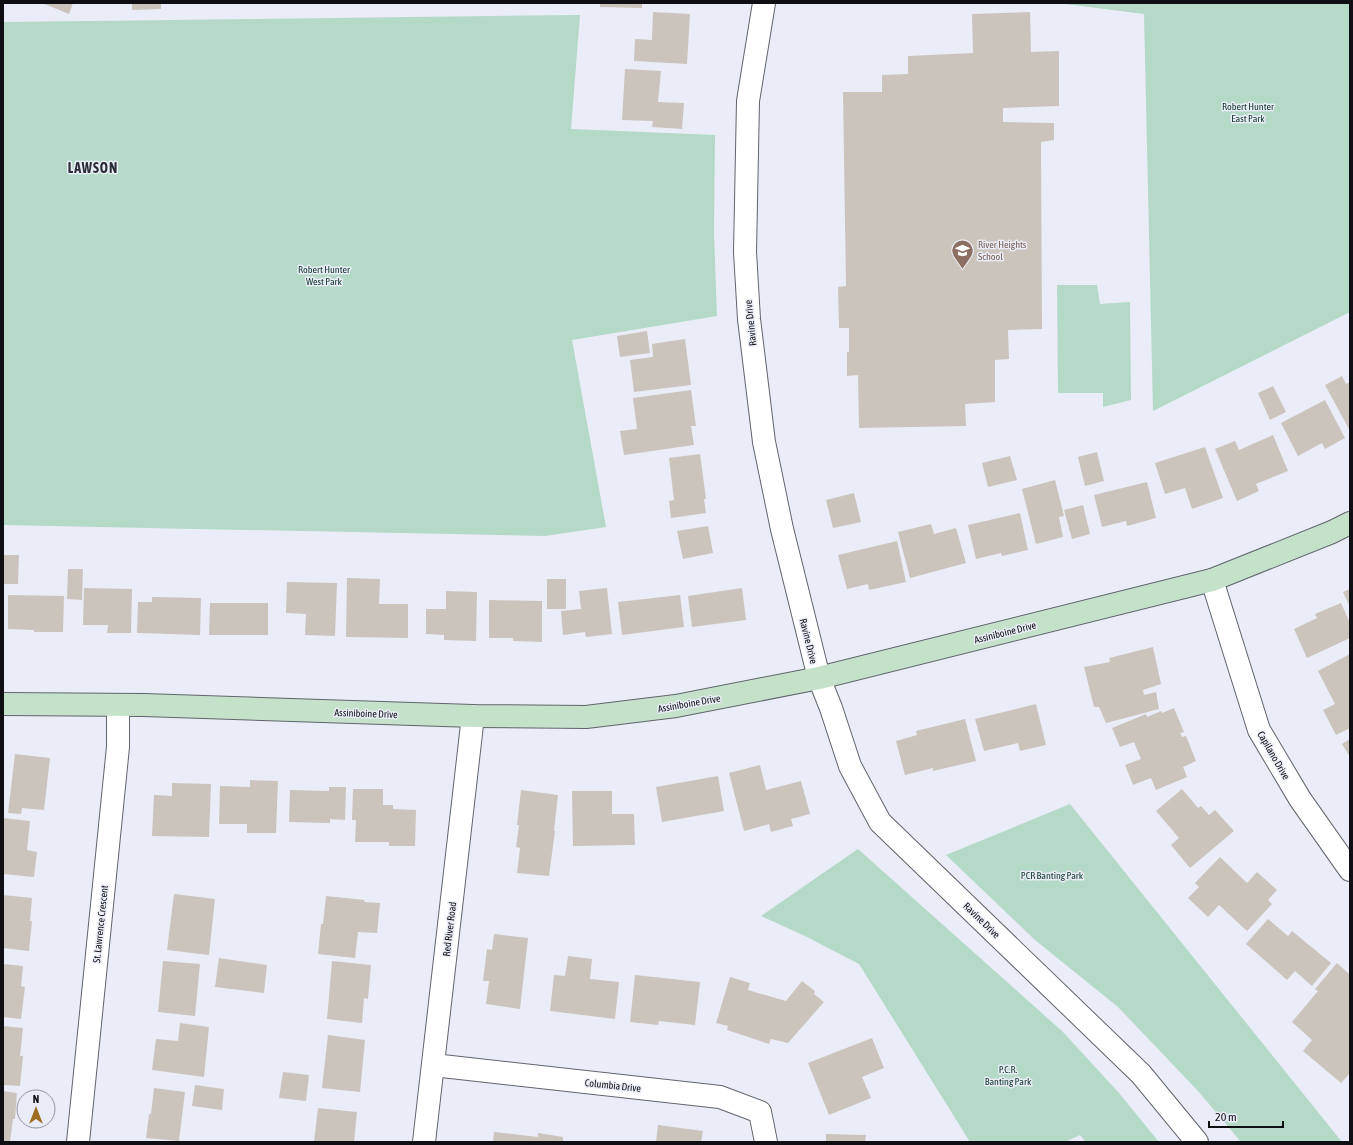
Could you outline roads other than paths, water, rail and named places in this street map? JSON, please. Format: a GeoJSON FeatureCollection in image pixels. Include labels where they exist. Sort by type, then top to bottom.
{"type":"FeatureCollection","features":[{"type":"Feature","properties":{"kind":"street","name":"Ravine Drive"},"geometry":{"type":"LineString","coordinates":[[764,3],[748,101],[745,252],[749,319],[764,442],[782,529],[819,678],[831,708],[850,766],[880,822],[1142,1074],[1197,1142]]}},
{"type":"Feature","properties":{"kind":"street","name":"Assiniboine Drive"},"geometry":{"type":"LineString","coordinates":[[3,704],[144,705],[473,716],[586,717],[676,706],[819,678],[1212,580],[1332,532],[1350,523]]}},
{"type":"Feature","properties":{"kind":"street","name":"Capilano Drive"},"geometry":{"type":"LineString","coordinates":[[1212,580],[1259,730],[1300,799],[1350,870]]}},
{"type":"Feature","properties":{"kind":"street","name":"St. Lawrence Crescent"},"geometry":{"type":"LineString","coordinates":[[78,1142],[118,747],[118,705]]}},
{"type":"Feature","properties":{"kind":"street","name":"Red River Road"},"geometry":{"type":"LineString","coordinates":[[424,1142],[473,716]]}},
{"type":"Feature","properties":{"kind":"street","name":"Columbia Drive"},"geometry":{"type":"LineString","coordinates":[[433,1066],[720,1097],[760,1112],[766,1142]]}},
{"type":"Feature","properties":{"kind":"place","name":"River Heights School"},"geometry":{"type":"Point","coordinates":[962,270]}},
{"type":"Feature","properties":{"kind":"district","name":"LAWSON"},"geometry":{"type":"Point","coordinates":[93,168]}},
{"type":"Feature","properties":{"kind":"park label","name":"Robert Hunter East Park"},"geometry":{"type":"Point","coordinates":[1248,112]}},
{"type":"Feature","properties":{"kind":"park label","name":"Robert Hunter West Park"},"geometry":{"type":"Point","coordinates":[324,274]}},
{"type":"Feature","properties":{"kind":"park label","name":"PCR Banting Park"},"geometry":{"type":"Point","coordinates":[1052,875]}},
{"type":"Feature","properties":{"kind":"park label","name":"P.C.R. Banting Park"},"geometry":{"type":"Point","coordinates":[1008,1074]}}]}
